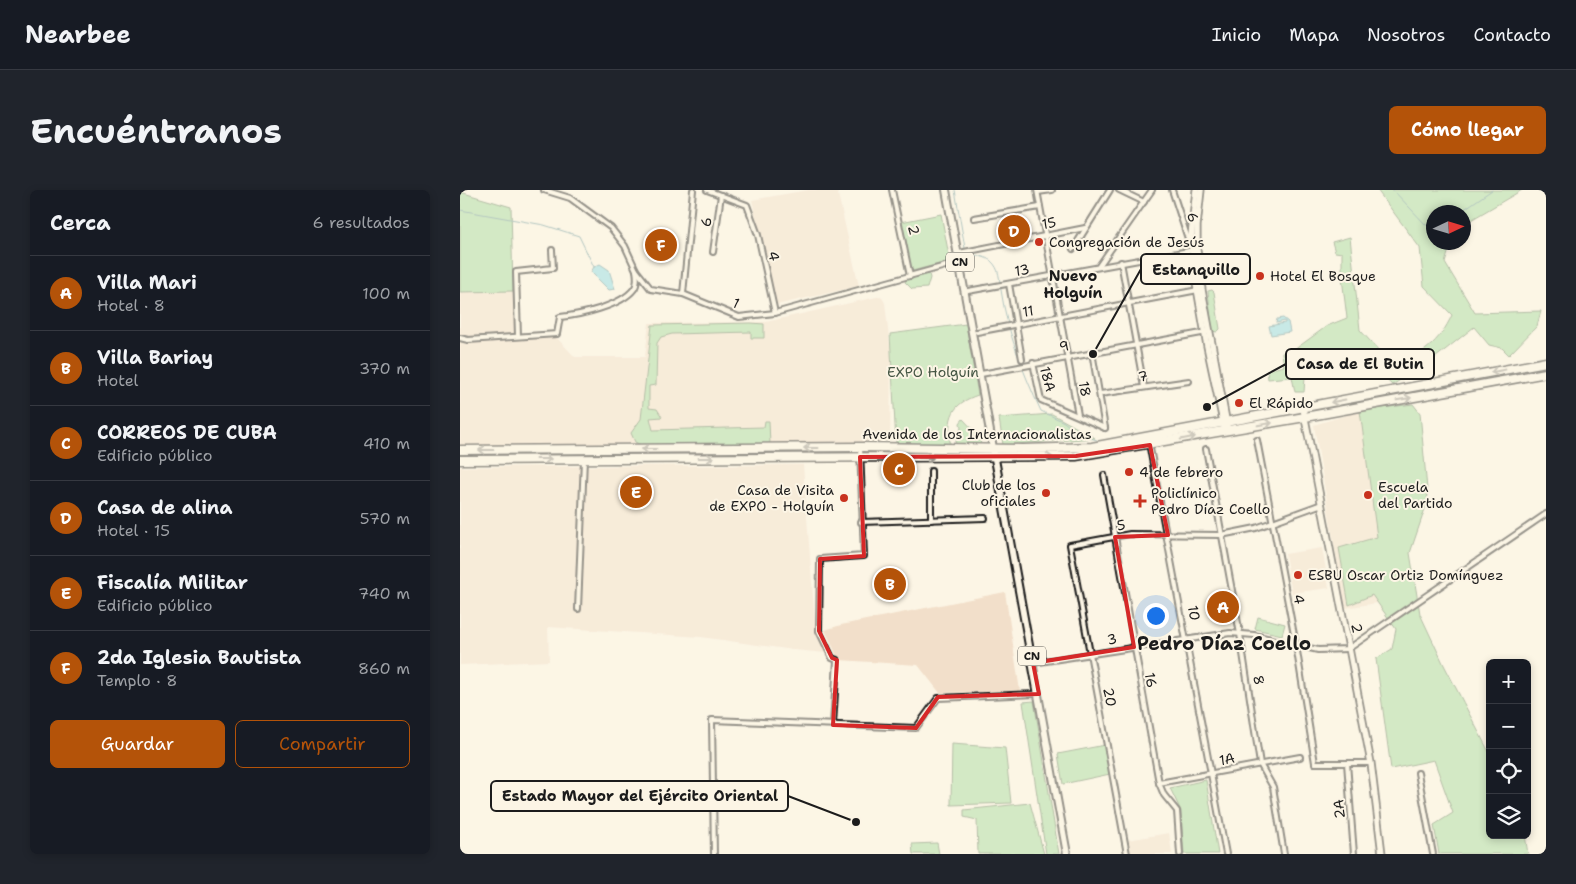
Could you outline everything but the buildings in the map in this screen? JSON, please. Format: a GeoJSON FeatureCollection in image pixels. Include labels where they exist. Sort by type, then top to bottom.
{"type":"FeatureCollection","features":[{"type":"Feature","properties":{"kind":"highway","name":"Avenida de los Internacionalistas"},"geometry":{"type":"LineString","coordinates":[[460,460],[1076,456],[1224,422],[1546,362]]}},
{"type":"Feature","properties":{"kind":"highway","name":"Avenida de los Internacionalistas"},"geometry":{"type":"LineString","coordinates":[[460,450],[860,447],[995,449],[1092,447],[1225,431],[1546,373]]}},
{"type":"Feature","properties":{"kind":"main road","name":"CN"},"geometry":{"type":"LineString","coordinates":[[946,190],[995,449],[1067,854]]}},
{"type":"Feature","properties":{"kind":"street","name":"1"},"geometry":{"type":"LineString","coordinates":[[544,190],[570,198],[610,228],[626,246],[636,270],[651,289],[683,294],[738,317],[776,313],[960,262]]}},
{"type":"Feature","properties":{"kind":"street"},"geometry":{"type":"LineString","coordinates":[[683,294],[693,190]]}},
{"type":"Feature","properties":{"kind":"street"},"geometry":{"type":"LineString","coordinates":[[707,190],[721,195]]}},
{"type":"Feature","properties":{"kind":"street","name":"2"},"geometry":{"type":"LineString","coordinates":[[892,190],[910,276]]}},
{"type":"Feature","properties":{"kind":"street"},"geometry":{"type":"LineString","coordinates":[[1037,191],[1052,190]]}},
{"type":"Feature","properties":{"kind":"street"},"geometry":{"type":"LineString","coordinates":[[1073,249],[1110,190]]}},
{"type":"Feature","properties":{"kind":"street"},"geometry":{"type":"LineString","coordinates":[[1119,190],[1144,202]]}},
{"type":"Feature","properties":{"kind":"street"},"geometry":{"type":"LineString","coordinates":[[1099,266],[1152,190]]}},
{"type":"Feature","properties":{"kind":"street","name":"6"},"geometry":{"type":"LineString","coordinates":[[1172,190],[1194,250]]}},
{"type":"Feature","properties":{"kind":"street"},"geometry":{"type":"LineString","coordinates":[[1196,190],[1191,226],[1199,290],[1225,431]]}},
{"type":"Feature","properties":{"kind":"street"},"geometry":{"type":"LineString","coordinates":[[1194,250],[1201,190]]}},
{"type":"Feature","properties":{"kind":"street","name":"18"},"geometry":{"type":"LineString","coordinates":[[1037,191],[1078,415]]}},
{"type":"Feature","properties":{"kind":"street","name":"4"},"geometry":{"type":"LineString","coordinates":[[721,195],[747,205],[758,235],[776,313]]}},
{"type":"Feature","properties":{"kind":"street","name":"6"},"geometry":{"type":"LineString","coordinates":[[713,252],[721,195]]}},
{"type":"Feature","properties":{"kind":"street"},"geometry":{"type":"LineString","coordinates":[[974,218],[1040,208]]}},
{"type":"Feature","properties":{"kind":"street","name":"15"},"geometry":{"type":"LineString","coordinates":[[959,253],[1085,228]]}},
{"type":"Feature","properties":{"kind":"street"},"geometry":{"type":"LineString","coordinates":[[518,336],[516,272],[553,268],[552,250]]}},
{"type":"Feature","properties":{"kind":"street","name":"13"},"geometry":{"type":"LineString","coordinates":[[968,291],[1194,250]]}},
{"type":"Feature","properties":{"kind":"street"},"geometry":{"type":"LineString","coordinates":[[1121,262],[1144,387]]}},
{"type":"Feature","properties":{"kind":"street"},"geometry":{"type":"LineString","coordinates":[[460,338],[468,340],[557,334],[560,317],[586,314],[611,304],[634,290],[637,283],[636,270]]}},
{"type":"Feature","properties":{"kind":"street","name":"18A"},"geometry":{"type":"LineString","coordinates":[[1009,284],[1022,359]]}},
{"type":"Feature","properties":{"kind":"street","name":"11"},"geometry":{"type":"LineString","coordinates":[[977,332],[1199,290]]}},
{"type":"Feature","properties":{"kind":"street","name":"9"},"geometry":{"type":"LineString","coordinates":[[981,374],[1207,332]]}},
{"type":"Feature","properties":{"kind":"street"},"geometry":{"type":"LineString","coordinates":[[1078,415],[1105,428],[1092,352]]}},
{"type":"Feature","properties":{"kind":"street","name":"18A"},"geometry":{"type":"LineString","coordinates":[[1033,363],[1043,401],[1078,415]]}},
{"type":"Feature","properties":{"kind":"street","name":"7"},"geometry":{"type":"LineString","coordinates":[[1100,394],[1188,381]]}},
{"type":"Feature","properties":{"kind":"street","name":"2"},"geometry":{"type":"LineString","coordinates":[[1303,408],[1371,763],[1382,854]]}},
{"type":"Feature","properties":{"kind":"street","name":"10"},"geometry":{"type":"LineString","coordinates":[[1149,440],[1226,854]]}},
{"type":"Feature","properties":{"kind":"street","name":"4"},"geometry":{"type":"LineString","coordinates":[[1257,440],[1296,645],[1315,763],[1347,763]]}},
{"type":"Feature","properties":{"kind":"street"},"geometry":{"type":"LineString","coordinates":[[833,725],[837,660],[832,658],[819,631],[820,559],[864,556],[861,522],[860,447]]}},
{"type":"Feature","properties":{"kind":"street","name":"8"},"geometry":{"type":"LineString","coordinates":[[1206,449],[1240,634],[1260,764],[1273,788],[1284,854]]}},
{"type":"Feature","properties":{"kind":"street"},"geometry":{"type":"LineString","coordinates":[[578,609],[584,459]]}},
{"type":"Feature","properties":{"kind":"street"},"geometry":{"type":"LineString","coordinates":[[931,472],[931,520]]}},
{"type":"Feature","properties":{"kind":"street","name":"16"},"geometry":{"type":"LineString","coordinates":[[1104,475],[1159,783],[1164,794],[1177,811],[1180,854]]}},
{"type":"Feature","properties":{"kind":"street","name":"5"},"geometry":{"type":"LineString","coordinates":[[1070,545],[1130,534],[1221,536],[1256,528],[1322,504]]}},
{"type":"Feature","properties":{"kind":"street"},"geometry":{"type":"LineString","coordinates":[[1348,649],[1546,514]]}},
{"type":"Feature","properties":{"kind":"street"},"geometry":{"type":"LineString","coordinates":[[861,522],[986,518]]}},
{"type":"Feature","properties":{"kind":"street","name":"20"},"geometry":{"type":"LineString","coordinates":[[1070,545],[1127,854]]}},
{"type":"Feature","properties":{"kind":"street","name":"3"},"geometry":{"type":"LineString","coordinates":[[1033,663],[1187,638],[1240,634],[1318,650],[1348,649]]}},
{"type":"Feature","properties":{"kind":"street"},"geometry":{"type":"LineString","coordinates":[[714,854],[712,720],[916,728],[938,698],[1039,694]]}},
{"type":"Feature","properties":{"kind":"street","name":"1A"},"geometry":{"type":"LineString","coordinates":[[1159,783],[1300,757]]}},
{"type":"Feature","properties":{"kind":"street"},"geometry":{"type":"LineString","coordinates":[[1347,763],[1371,763]]}},
{"type":"Feature","properties":{"kind":"street","name":"2A"},"geometry":{"type":"LineString","coordinates":[[1347,763],[1354,854]]}},
{"type":"Feature","properties":{"kind":"street"},"geometry":{"type":"LineString","coordinates":[[1418,774],[1433,854]]}},
{"type":"Feature","properties":{"kind":"highlighted area"},"geometry":{"type":"Polygon","coordinates":[[[1150,445],[1168,535],[1115,537],[1134,647],[1033,663],[1039,694],[938,697],[916,728],[833,725],[837,660],[832,658],[819,631],[820,559],[864,556],[860,457],[1076,456],[1150,445]]]}},
{"type":"Feature","properties":{"kind":"shaded area"},"geometry":{"type":"Polygon","coordinates":[[[808,190],[837,190],[859,286],[776,305],[752,200],[808,190]]]}},
{"type":"Feature","properties":{"kind":"shaded area"},"geometry":{"type":"Polygon","coordinates":[[[513,291],[515,336],[555,336],[575,357],[645,357],[649,323],[766,322],[881,296],[885,303],[891,356],[890,441],[766,446],[460,447],[460,292],[513,291]]]}},
{"type":"Feature","properties":{"kind":"shaded area","name":"Escuela del Partido"},"geometry":{"type":"Polygon","coordinates":[[[1360,411],[1410,553],[1410,598],[1345,608],[1314,425],[1360,411]]]}},
{"type":"Feature","properties":{"kind":"shaded area"},"geometry":{"type":"Polygon","coordinates":[[[803,465],[815,623],[826,653],[701,637],[548,627],[549,661],[460,665],[460,467],[803,465]]]}},
{"type":"Feature","properties":{"kind":"shaded area"},"geometry":{"type":"Polygon","coordinates":[[[1322,548],[1329,588],[1292,593],[1285,554],[1322,548]]]}},
{"type":"Feature","properties":{"kind":"shaded area"},"geometry":{"type":"Polygon","coordinates":[[[1005,592],[1020,691],[940,693],[918,665],[839,660],[825,630],[841,625],[1005,592]]]}},
{"type":"Feature","properties":{"kind":"shaded area"},"geometry":{"type":"Polygon","coordinates":[[[1169,833],[1172,854],[1131,854],[1128,840],[1169,833]]]}},
{"type":"Feature","properties":{"kind":"green space"},"geometry":{"type":"Polygon","coordinates":[[[1377,190],[1522,190],[1471,220],[1471,205],[1426,205],[1426,250],[1449,250],[1445,263],[1475,313],[1541,311],[1537,326],[1509,355],[1502,348],[1489,345],[1474,327],[1426,365],[1392,385],[1357,353],[1351,354],[1348,357],[1332,351],[1333,366],[1329,377],[1305,377],[1304,392],[1295,392],[1292,377],[1268,379],[1267,370],[1284,366],[1282,353],[1294,350],[1327,326],[1347,318],[1342,278],[1342,253],[1335,252],[1332,242],[1350,237],[1360,330],[1394,367],[1413,358],[1429,347],[1442,333],[1452,315],[1424,286],[1420,248],[1377,190]]]}},
{"type":"Feature","properties":{"kind":"green space"},"geometry":{"type":"Polygon","coordinates":[[[460,192],[511,207],[513,291],[460,292],[460,192]]]}},
{"type":"Feature","properties":{"kind":"green space"},"geometry":{"type":"Polygon","coordinates":[[[941,214],[950,261],[912,271],[901,222],[941,214]]]}},
{"type":"Feature","properties":{"kind":"green space"},"geometry":{"type":"Polygon","coordinates":[[[929,274],[930,278],[927,288],[912,289],[905,282],[907,278],[929,274]]]}},
{"type":"Feature","properties":{"kind":"green space"},"geometry":{"type":"Polygon","coordinates":[[[1212,290],[1214,292],[1220,329],[1217,332],[1212,331],[1208,291],[1212,290]]]}},
{"type":"Feature","properties":{"kind":"green space"},"geometry":{"type":"Polygon","coordinates":[[[764,324],[764,338],[751,338],[751,332],[672,334],[661,337],[657,343],[656,385],[649,386],[649,408],[657,409],[662,417],[650,418],[653,430],[764,427],[765,421],[769,421],[770,444],[643,446],[635,442],[631,433],[641,419],[652,325],[764,324]]]}},
{"type":"Feature","properties":{"kind":"green space","name":"EXPO Holguín"},"geometry":{"type":"Polygon","coordinates":[[[966,324],[978,395],[962,403],[953,413],[950,426],[950,444],[896,443],[890,334],[966,324]]]}},
{"type":"Feature","properties":{"kind":"green space"},"geometry":{"type":"Polygon","coordinates":[[[1413,404],[1420,413],[1428,500],[1410,553],[1420,614],[1486,746],[1486,839],[1526,839],[1528,854],[1439,854],[1434,825],[1453,813],[1434,760],[1391,769],[1376,659],[1392,649],[1396,629],[1372,595],[1349,605],[1339,548],[1377,537],[1360,411],[1413,404]]]}},
{"type":"Feature","properties":{"kind":"green space"},"geometry":{"type":"Polygon","coordinates":[[[1052,414],[1095,438],[1003,445],[999,418],[1052,414]]]}},
{"type":"Feature","properties":{"kind":"green space"},"geometry":{"type":"Polygon","coordinates":[[[963,419],[979,436],[981,444],[955,444],[961,428],[960,423],[963,419]]]}},
{"type":"Feature","properties":{"kind":"green space"},"geometry":{"type":"Polygon","coordinates":[[[1258,617],[1285,624],[1282,635],[1255,629],[1258,617]]]}},
{"type":"Feature","properties":{"kind":"green space"},"geometry":{"type":"Polygon","coordinates":[[[1034,701],[1059,854],[1046,854],[1023,702],[1034,701]]]}},
{"type":"Feature","properties":{"kind":"green space"},"geometry":{"type":"Polygon","coordinates":[[[952,744],[1005,748],[1011,803],[951,805],[952,744]]]}},
{"type":"Feature","properties":{"kind":"green space"},"geometry":{"type":"Polygon","coordinates":[[[1105,745],[1110,774],[1063,784],[1058,754],[1105,745]]]}},
{"type":"Feature","properties":{"kind":"green space"},"geometry":{"type":"Polygon","coordinates":[[[1206,780],[1218,854],[1184,854],[1181,811],[1170,788],[1206,780]]]}},
{"type":"Feature","properties":{"kind":"green space"},"geometry":{"type":"Polygon","coordinates":[[[1030,803],[1044,854],[978,854],[977,820],[964,817],[964,810],[1030,803]]]}},
{"type":"Feature","properties":{"kind":"green space"},"geometry":{"type":"Polygon","coordinates":[[[937,843],[939,854],[913,854],[912,844],[937,843]]]}},
{"type":"Feature","properties":{"kind":"water"},"geometry":{"type":"Polygon","coordinates":[[[600,264],[609,270],[615,289],[609,290],[591,272],[594,267],[600,264]]]}},
{"type":"Feature","properties":{"kind":"water"},"geometry":{"type":"Polygon","coordinates":[[[1283,318],[1288,322],[1290,332],[1271,335],[1269,326],[1285,323],[1285,321],[1276,323],[1277,319],[1283,318]]]}},
{"type":"Feature","properties":{"kind":"waterway"},"geometry":{"type":"LineString","coordinates":[[955,190],[965,248]]}},
{"type":"Feature","properties":{"kind":"waterway"},"geometry":{"type":"LineString","coordinates":[[1393,190],[1426,225]]}},
{"type":"Feature","properties":{"kind":"waterway"},"geometry":{"type":"LineString","coordinates":[[1470,205],[1492,190]]}},
{"type":"Feature","properties":{"kind":"waterway"},"geometry":{"type":"LineString","coordinates":[[460,210],[544,225],[579,236],[594,267]]}},
{"type":"Feature","properties":{"kind":"waterway"},"geometry":{"type":"LineString","coordinates":[[969,254],[987,258],[996,267],[1012,336],[1022,367],[1041,411],[1064,422],[1079,435],[1097,440]]}},
{"type":"Feature","properties":{"kind":"place","name":"Casa de alina"},"geometry":{"type":"Point","coordinates":[1014,231]}},
{"type":"Feature","properties":{"kind":"place","name":"Congregación de Jesús"},"geometry":{"type":"Point","coordinates":[1039,242]}},
{"type":"Feature","properties":{"kind":"place","name":"2da Iglesia Bautista"},"geometry":{"type":"Point","coordinates":[661,245]}},
{"type":"Feature","properties":{"kind":"place","name":"Hotel El Bosque"},"geometry":{"type":"Point","coordinates":[1260,276]}},
{"type":"Feature","properties":{"kind":"place","name":"Estanquillo"},"geometry":{"type":"Point","coordinates":[1093,354]}},
{"type":"Feature","properties":{"kind":"place","name":"El Rápido"},"geometry":{"type":"Point","coordinates":[1239,403]}},
{"type":"Feature","properties":{"kind":"place","name":"Casa de El Butin"},"geometry":{"type":"Point","coordinates":[1207,407]}},
{"type":"Feature","properties":{"kind":"place","name":"CORREOS DE CUBA"},"geometry":{"type":"Point","coordinates":[899,469]}},
{"type":"Feature","properties":{"kind":"place","name":"4 de febrero"},"geometry":{"type":"Point","coordinates":[1129,472]}},
{"type":"Feature","properties":{"kind":"place","name":"Fiscalía Militar"},"geometry":{"type":"Point","coordinates":[636,492]}},
{"type":"Feature","properties":{"kind":"place","name":"Club de los oficiales"},"geometry":{"type":"Point","coordinates":[1046,493]}},
{"type":"Feature","properties":{"kind":"place","name":"Escuela del Partido"},"geometry":{"type":"Point","coordinates":[1368,495]}},
{"type":"Feature","properties":{"kind":"place","name":"Casa de Visita de EXPO - Holguín"},"geometry":{"type":"Point","coordinates":[844,498]}},
{"type":"Feature","properties":{"kind":"place","name":"Policlínico Pedro Díaz Coello"},"geometry":{"type":"Point","coordinates":[1140,501]}},
{"type":"Feature","properties":{"kind":"place","name":"ESBU Oscar Ortiz Domínguez"},"geometry":{"type":"Point","coordinates":[1298,575]}},
{"type":"Feature","properties":{"kind":"place","name":"Villa Bariay"},"geometry":{"type":"Point","coordinates":[890,584]}},
{"type":"Feature","properties":{"kind":"place","name":"Villa Mari"},"geometry":{"type":"Point","coordinates":[1223,607]}},
{"type":"Feature","properties":{"kind":"place","name":"Estado Mayor del Ejército Oriental"},"geometry":{"type":"Point","coordinates":[856,822]}},
{"type":"Feature","properties":{"kind":"district","name":"Nuevo Holguín"},"geometry":{"type":"Point","coordinates":[1073,284]}},
{"type":"Feature","properties":{"kind":"district","name":"Pedro Díaz Coello"},"geometry":{"type":"Point","coordinates":[1224,643]}}]}
